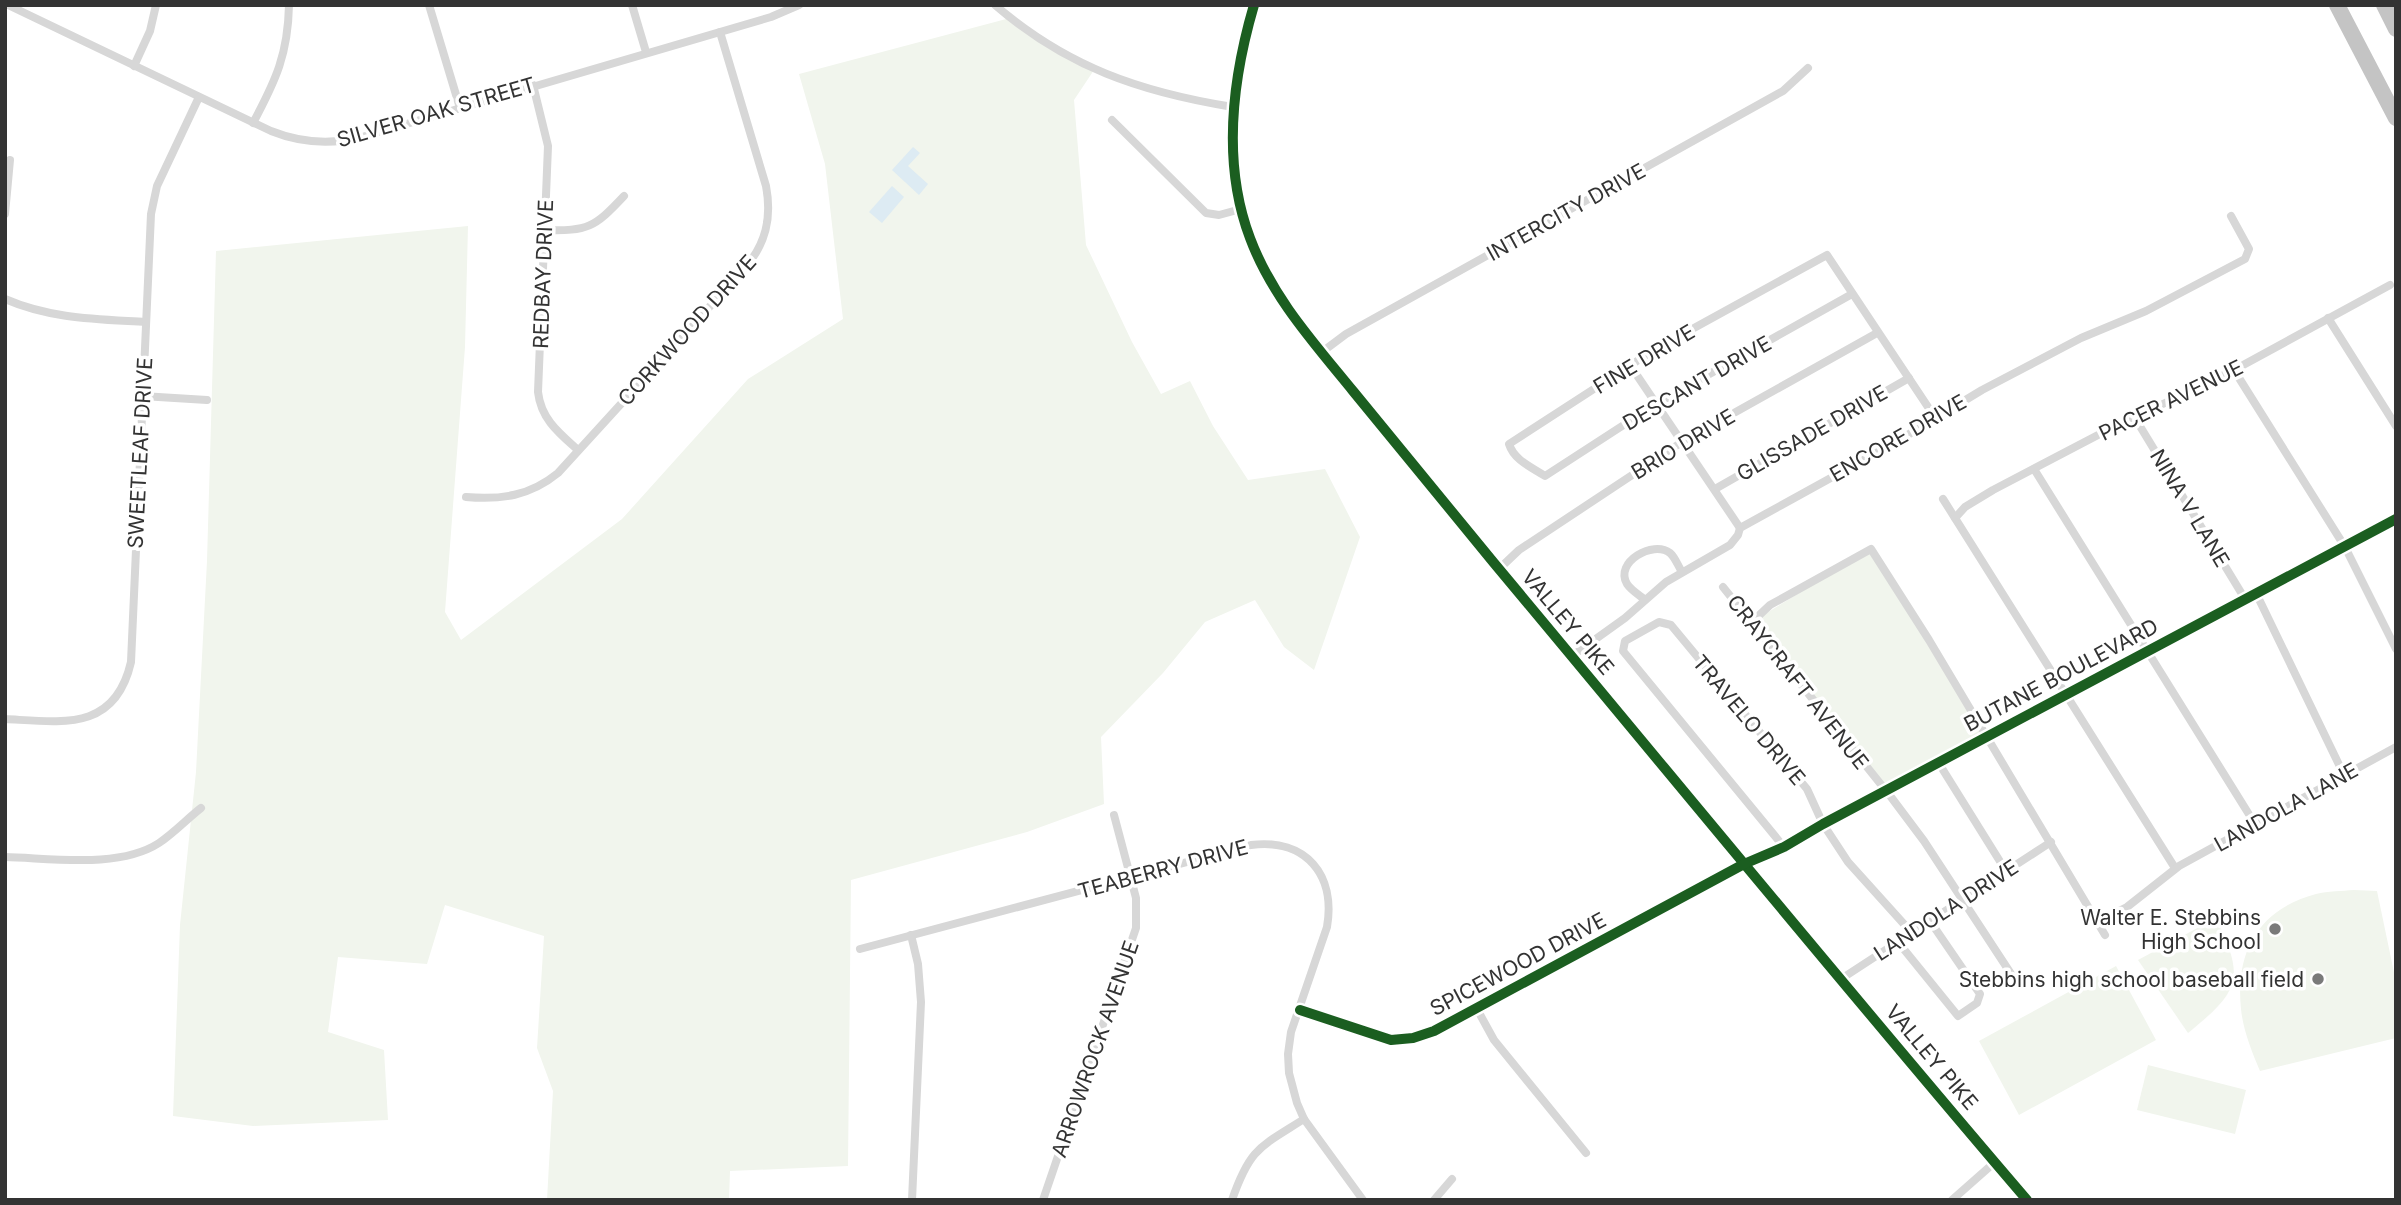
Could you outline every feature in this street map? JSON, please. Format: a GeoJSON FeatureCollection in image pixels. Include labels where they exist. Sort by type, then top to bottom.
{"type":"FeatureCollection","features":[{"type":"Feature","properties":{"kind":"highway"},"geometry":{"type":"LineString","coordinates":[[2337,5],[2396,118]]}},
{"type":"Feature","properties":{"kind":"highway"},"geometry":{"type":"LineString","coordinates":[[2384,5],[2396,29]]}},
{"type":"Feature","properties":{"kind":"street","name":"SILVER OAK STREET"},"geometry":{"type":"LineString","coordinates":[[8,5],[285,137],[300,141],[334,143],[771,17],[799,5]]}},
{"type":"Feature","properties":{"kind":"street"},"geometry":{"type":"LineString","coordinates":[[134,66],[150,31],[156,5]]}},
{"type":"Feature","properties":{"kind":"street"},"geometry":{"type":"LineString","coordinates":[[253,123],[279,71],[287,39],[289,5]]}},
{"type":"Feature","properties":{"kind":"street"},"geometry":{"type":"LineString","coordinates":[[429,5],[460,108]]}},
{"type":"Feature","properties":{"kind":"street"},"geometry":{"type":"LineString","coordinates":[[632,5],[646,52]]}},
{"type":"Feature","properties":{"kind":"street"},"geometry":{"type":"LineString","coordinates":[[995,5],[1048,45],[1094,70],[1161,93],[1233,107]]}},
{"type":"Feature","properties":{"kind":"street","name":"VALLEY PIKE"},"geometry":{"type":"LineString","coordinates":[[1254,5],[1241,56],[1233,107],[1235,168],[1241,209],[1249,237],[1287,309],[1744,864],[2027,1200]]}},
{"type":"Feature","properties":{"kind":"street","name":"CORKWOOD DRIVE"},"geometry":{"type":"LineString","coordinates":[[466,497],[512,496],[536,488],[558,473],[753,260],[764,237],[769,213],[766,186],[720,32]]}},
{"type":"Feature","properties":{"kind":"street","name":"INTERCITY DRIVE"},"geometry":{"type":"LineString","coordinates":[[1322,352],[1346,334],[1783,91],[1808,68]]}},
{"type":"Feature","properties":{"kind":"street","name":"REDBAY DRIVE"},"geometry":{"type":"LineString","coordinates":[[533,85],[548,146],[539,402],[547,420],[578,450]]}},
{"type":"Feature","properties":{"kind":"street","name":"SWEETLEAF DRIVE"},"geometry":{"type":"LineString","coordinates":[[5,719],[65,722],[89,718],[109,705],[128,677],[131,662],[153,200],[199,97]]}},
{"type":"Feature","properties":{"kind":"street"},"geometry":{"type":"LineString","coordinates":[[1112,120],[1206,213],[1219,215],[1241,209]]}},
{"type":"Feature","properties":{"kind":"street"},"geometry":{"type":"LineString","coordinates":[[5,214],[10,160]]}},
{"type":"Feature","properties":{"kind":"street"},"geometry":{"type":"LineString","coordinates":[[545,230],[584,229],[604,217],[624,196]]}},
{"type":"Feature","properties":{"kind":"street","name":"ENCORE DRIVE"},"geometry":{"type":"LineString","coordinates":[[1572,656],[1682,572],[1730,545],[1740,528],[1936,419],[1994,383],[2081,338],[2146,311],[2245,258],[2248,254],[2247,245],[2231,216]]}},
{"type":"Feature","properties":{"kind":"street","name":"FINE DRIVE"},"geometry":{"type":"LineString","coordinates":[[1545,476],[1517,458],[1509,444],[1630,365],[1827,256],[1852,294]]}},
{"type":"Feature","properties":{"kind":"street","name":"PACER AVENUE"},"geometry":{"type":"LineString","coordinates":[[1955,518],[1965,507],[2034,469],[2234,370],[2390,285]]}},
{"type":"Feature","properties":{"kind":"street"},"geometry":{"type":"LineString","coordinates":[[1852,294],[1936,419]]}},
{"type":"Feature","properties":{"kind":"street","name":"DESCANT DRIVE"},"geometry":{"type":"LineString","coordinates":[[1545,476],[1656,404],[1852,294]]}},
{"type":"Feature","properties":{"kind":"street"},"geometry":{"type":"LineString","coordinates":[[5,299],[56,316],[146,321]]}},
{"type":"Feature","properties":{"kind":"street"},"geometry":{"type":"LineString","coordinates":[[2328,318],[2396,426]]}},
{"type":"Feature","properties":{"kind":"street","name":"BRIO DRIVE"},"geometry":{"type":"LineString","coordinates":[[1499,569],[1519,550],[1682,442],[1877,333]]}},
{"type":"Feature","properties":{"kind":"street"},"geometry":{"type":"LineString","coordinates":[[1630,365],[1740,528]]}},
{"type":"Feature","properties":{"kind":"street"},"geometry":{"type":"LineString","coordinates":[[2234,370],[2345,547],[2396,649]]}},
{"type":"Feature","properties":{"kind":"street","name":"GLISSADE DRIVE"},"geometry":{"type":"LineString","coordinates":[[1716,489],[1909,378]]}},
{"type":"Feature","properties":{"kind":"street"},"geometry":{"type":"LineString","coordinates":[[142,396],[207,400]]}},
{"type":"Feature","properties":{"kind":"street","name":"NINA V LANE"},"geometry":{"type":"LineString","coordinates":[[2135,418],[2245,599]]}},
{"type":"Feature","properties":{"kind":"street"},"geometry":{"type":"LineString","coordinates":[[2034,469],[2255,824]]}},
{"type":"Feature","properties":{"kind":"street"},"geometry":{"type":"LineString","coordinates":[[1943,499],[2175,868],[2140,898],[2097,922]]}},
{"type":"Feature","properties":{"kind":"street","name":"BUTANE BOULEVARD"},"geometry":{"type":"LineString","coordinates":[[1744,864],[1784,847],[1938,762],[2396,519]]}},
{"type":"Feature","properties":{"kind":"street"},"geometry":{"type":"LineString","coordinates":[[1752,622],[1770,605],[1871,549],[1929,640],[2105,935]]}},
{"type":"Feature","properties":{"kind":"street"},"geometry":{"type":"LineString","coordinates":[[1644,599],[1627,584],[1625,576],[1626,566],[1638,555],[1650,551],[1671,553],[1682,572]]}},
{"type":"Feature","properties":{"kind":"street","name":"CRAYCRAFT AVENUE"},"geometry":{"type":"LineString","coordinates":[[1723,587],[1924,841],[2017,983]]}},
{"type":"Feature","properties":{"kind":"street"},"geometry":{"type":"LineString","coordinates":[[2256,593],[2344,775]]}},
{"type":"Feature","properties":{"kind":"street","name":"TRAVELO DRIVE"},"geometry":{"type":"LineString","coordinates":[[1784,847],[1623,651],[1625,641],[1659,622],[1671,625],[1807,789],[1823,824],[1848,862],[1912,933]]}},
{"type":"Feature","properties":{"kind":"street","name":"LANDOLA LANE"},"geometry":{"type":"LineString","coordinates":[[2175,868],[2396,747]]}},
{"type":"Feature","properties":{"kind":"street"},"geometry":{"type":"LineString","coordinates":[[1938,762],[2006,871]]}},
{"type":"Feature","properties":{"kind":"street"},"geometry":{"type":"LineString","coordinates":[[5,857],[94,860],[117,858],[159,844],[201,808]]}},
{"type":"Feature","properties":{"kind":"street","name":"ARROWROCK AVENUE"},"geometry":{"type":"LineString","coordinates":[[1043,1200],[1133,941],[1137,911],[1114,815]]}},
{"type":"Feature","properties":{"kind":"street","name":"LANDOLA DRIVE"},"geometry":{"type":"LineString","coordinates":[[1841,979],[2051,842]]}},
{"type":"Feature","properties":{"kind":"street","name":"TEABERRY DRIVE"},"geometry":{"type":"LineString","coordinates":[[860,949],[1262,844],[1287,847],[1306,857],[1324,879],[1328,889],[1329,912],[1327,927],[1289,1043],[1288,1064],[1292,1088],[1304,1119],[1363,1200]]}},
{"type":"Feature","properties":{"kind":"street","name":"SPICEWOOD DRIVE"},"geometry":{"type":"LineString","coordinates":[[1300,1010],[1380,1038],[1402,1040],[1434,1031],[1744,864]]}},
{"type":"Feature","properties":{"kind":"street"},"geometry":{"type":"LineString","coordinates":[[1898,942],[1958,1016],[1977,1003],[1980,994],[1930,921]]}},
{"type":"Feature","properties":{"kind":"street"},"geometry":{"type":"LineString","coordinates":[[912,935],[921,1002],[912,1200]]}},
{"type":"Feature","properties":{"kind":"street"},"geometry":{"type":"LineString","coordinates":[[1477,1009],[1494,1040],[1586,1153]]}},
{"type":"Feature","properties":{"kind":"street"},"geometry":{"type":"LineString","coordinates":[[1232,1200],[1243,1169],[1255,1152],[1304,1119]]}},
{"type":"Feature","properties":{"kind":"street"},"geometry":{"type":"LineString","coordinates":[[1952,1200],[1995,1163]]}},
{"type":"Feature","properties":{"kind":"street"},"geometry":{"type":"LineString","coordinates":[[1434,1200],[1451,1179]]}},
{"type":"Feature","properties":{"kind":"shaded area"},"geometry":{"type":"Polygon","coordinates":[[[1010,18],[1094,70],[1074,100],[1086,245],[1132,342],[1161,394],[1190,381],[1213,426],[1248,480],[1325,469],[1360,537],[1314,670],[1284,647],[1255,600],[1205,622],[1163,673],[1101,737],[1104,804],[1027,832],[851,880],[848,1166],[730,1171],[729,1200],[547,1200],[553,1091],[537,1048],[544,936],[445,905],[427,964],[338,957],[328,1032],[384,1050],[388,1120],[253,1126],[173,1116],[180,925],[196,772],[207,561],[216,251],[468,226],[465,347],[445,612],[461,640],[622,519],[748,379],[843,319],[825,164],[799,74],[1010,18]]]}},
{"type":"Feature","properties":{"kind":"shaded area"},"geometry":{"type":"Polygon","coordinates":[[[913,147],[920,153],[908,166],[928,184],[919,195],[892,170],[913,147]]]}},
{"type":"Feature","properties":{"kind":"shaded area"},"geometry":{"type":"Polygon","coordinates":[[[892,186],[904,197],[882,223],[869,212],[892,186]]]}},
{"type":"Feature","properties":{"kind":"shaded area"},"geometry":{"type":"Polygon","coordinates":[[[1871,549],[1986,737],[1885,791],[1752,622],[1871,549]]]}},
{"type":"Feature","properties":{"kind":"shaded area","name":"Stebbins high school baseball field"},"geometry":{"type":"Polygon","coordinates":[[[2377,891],[2396,982],[2396,1038],[2260,1071],[2244,1025],[2240,988],[2247,951],[2255,935],[2279,910],[2296,901],[2321,893],[2377,891]]]}},
{"type":"Feature","properties":{"kind":"shaded area"},"geometry":{"type":"Polygon","coordinates":[[[2216,918],[2231,956],[2234,971],[2232,983],[2218,1006],[2188,1033],[2138,960],[2216,918]]]}},
{"type":"Feature","properties":{"kind":"shaded area"},"geometry":{"type":"Polygon","coordinates":[[[2116,966],[2156,1040],[2019,1115],[1979,1041],[2116,966]]]}},
{"type":"Feature","properties":{"kind":"shaded area"},"geometry":{"type":"Polygon","coordinates":[[[2148,1065],[2246,1090],[2235,1134],[2137,1110],[2148,1065]]]}},
{"type":"Feature","properties":{"kind":"cycle path"},"geometry":{"type":"LineString","coordinates":[[1254,5],[1240,63],[1233,122],[1233,152],[1241,210],[1250,238],[1282,300],[1494,563],[2027,1200]]}},
{"type":"Feature","properties":{"kind":"cycle path"},"geometry":{"type":"LineString","coordinates":[[1300,1010],[1391,1040],[1413,1038],[1434,1031],[2396,519]]}},
{"type":"Feature","properties":{"kind":"place","name":"Walter E. Stebbins High School"},"geometry":{"type":"Point","coordinates":[2275,929]}},
{"type":"Feature","properties":{"kind":"place","name":"Stebbins high school baseball field"},"geometry":{"type":"Point","coordinates":[2318,979]}}]}
